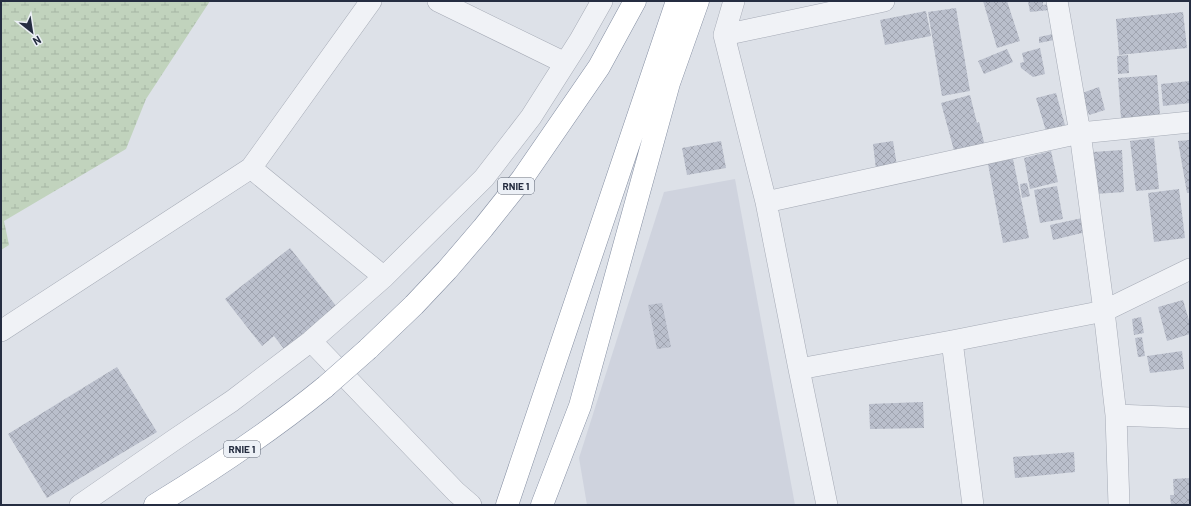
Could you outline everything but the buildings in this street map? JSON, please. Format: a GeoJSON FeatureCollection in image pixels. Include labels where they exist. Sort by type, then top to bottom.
{"type":"FeatureCollection","features":[{"type":"Feature","properties":{"kind":"highway","name":"RNIE 1"},"geometry":{"type":"LineString","coordinates":[[155,505],[193,482],[289,416],[368,349],[414,305],[447,270],[483,228],[522,179],[599,67],[635,1]]}},
{"type":"Feature","properties":{"kind":"highway"},"geometry":{"type":"LineString","coordinates":[[507,505],[677,1]]}},
{"type":"Feature","properties":{"kind":"highway"},"geometry":{"type":"LineString","coordinates":[[542,505],[580,406],[669,83],[698,1]]}},
{"type":"Feature","properties":{"kind":"street"},"geometry":{"type":"LineString","coordinates":[[1,331],[251,168],[371,1]]}},
{"type":"Feature","properties":{"kind":"street"},"geometry":{"type":"LineString","coordinates":[[438,1],[566,63]]}},
{"type":"Feature","properties":{"kind":"street"},"geometry":{"type":"LineString","coordinates":[[80,505],[232,401],[311,341],[384,277],[484,178],[531,117],[566,63],[602,1]]}},
{"type":"Feature","properties":{"kind":"street"},"geometry":{"type":"LineString","coordinates":[[734,1],[724,35],[766,202],[827,505]]}},
{"type":"Feature","properties":{"kind":"street"},"geometry":{"type":"LineString","coordinates":[[724,35],[884,1]]}},
{"type":"Feature","properties":{"kind":"street"},"geometry":{"type":"LineString","coordinates":[[1057,1],[1080,133],[1104,311],[1116,414],[1120,505]]}},
{"type":"Feature","properties":{"kind":"street"},"geometry":{"type":"LineString","coordinates":[[766,202],[1080,133],[1190,122]]}},
{"type":"Feature","properties":{"kind":"street"},"geometry":{"type":"LineString","coordinates":[[251,168],[384,277]]}},
{"type":"Feature","properties":{"kind":"street"},"geometry":{"type":"LineString","coordinates":[[799,369],[1104,311],[1190,269]]}},
{"type":"Feature","properties":{"kind":"street"},"geometry":{"type":"LineString","coordinates":[[311,341],[456,492],[471,505]]}},
{"type":"Feature","properties":{"kind":"street"},"geometry":{"type":"LineString","coordinates":[[952,341],[973,505]]}},
{"type":"Feature","properties":{"kind":"street"},"geometry":{"type":"LineString","coordinates":[[1116,414],[1190,418]]}},
{"type":"Feature","properties":{"kind":"shaded area"},"geometry":{"type":"Polygon","coordinates":[[[735,179],[795,505],[587,505],[579,458],[664,192],[735,179]]]}},
{"type":"Feature","properties":{"kind":"green space"},"geometry":{"type":"Polygon","coordinates":[[[1,1],[210,1],[146,99],[126,149],[4,221],[9,245],[1,250],[1,1]]]}}]}
